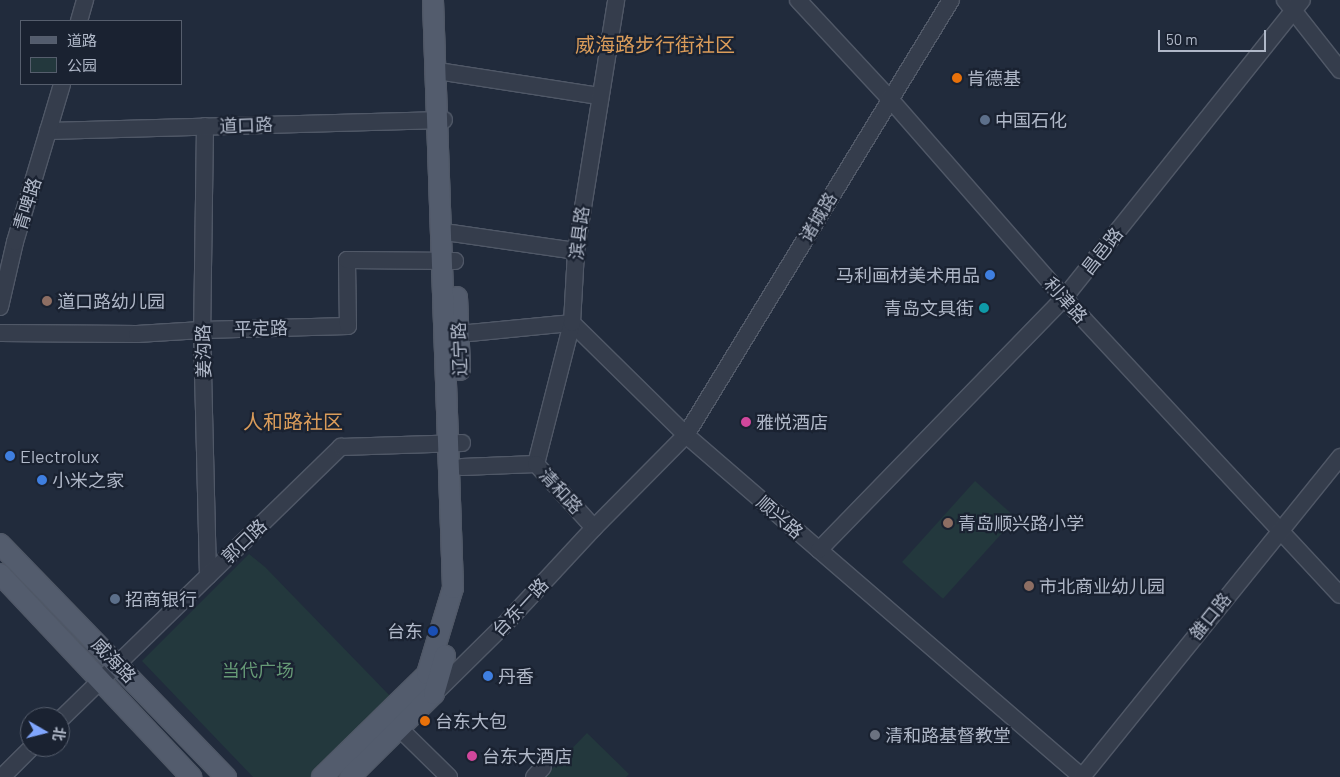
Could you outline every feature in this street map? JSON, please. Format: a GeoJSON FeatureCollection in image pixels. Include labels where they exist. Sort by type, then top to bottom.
{"type":"FeatureCollection","features":[{"type":"Feature","properties":{"kind":"main road","name":"辽宁路"},"geometry":{"type":"LineString","coordinates":[[433,0],[456,443],[462,467],[465,590],[434,694]]}},
{"type":"Feature","properties":{"kind":"main road","name":"辽宁路"},"geometry":{"type":"LineString","coordinates":[[322,777],[427,674],[453,588],[459,334],[448,261],[452,233],[440,120],[444,72],[442,0]]}},
{"type":"Feature","properties":{"kind":"main road","name":"威海路"},"geometry":{"type":"LineString","coordinates":[[0,544],[118,663],[226,777]]}},
{"type":"Feature","properties":{"kind":"main road","name":"威海路"},"geometry":{"type":"LineString","coordinates":[[0,574],[191,777]]}},
{"type":"Feature","properties":{"kind":"main road","name":"台东一路"},"geometry":{"type":"LineString","coordinates":[[350,777],[434,694]]}},
{"type":"Feature","properties":{"kind":"street"},"geometry":{"type":"LineString","coordinates":[[79,20],[85,0]]}},
{"type":"Feature","properties":{"kind":"street","name":"滨县路"},"geometry":{"type":"LineString","coordinates":[[536,464],[572,323],[576,251],[599,96],[616,0]]}},
{"type":"Feature","properties":{"kind":"street","name":"利津路"},"geometry":{"type":"LineString","coordinates":[[798,0],[890,99],[1064,298],[1211,458],[1280,528],[1340,595]]}},
{"type":"Feature","properties":{"kind":"street","name":"诸城路"},"geometry":{"type":"LineString","coordinates":[[686,435],[952,0]]}},
{"type":"Feature","properties":{"kind":"street"},"geometry":{"type":"LineString","coordinates":[[1293,3],[1340,70]]}},
{"type":"Feature","properties":{"kind":"street","name":"昌邑路"},"geometry":{"type":"LineString","coordinates":[[819,550],[1064,298],[1293,3]]}},
{"type":"Feature","properties":{"kind":"street"},"geometry":{"type":"LineString","coordinates":[[444,72],[599,96]]}},
{"type":"Feature","properties":{"kind":"street","name":"青啤路"},"geometry":{"type":"LineString","coordinates":[[0,306],[16,242],[62,85]]}},
{"type":"Feature","properties":{"kind":"street","name":"道口路"},"geometry":{"type":"LineString","coordinates":[[48,131],[440,120]]}},
{"type":"Feature","properties":{"kind":"street","name":"姜沟路"},"geometry":{"type":"LineString","coordinates":[[205,126],[202,330],[208,576]]}},
{"type":"Feature","properties":{"kind":"street"},"geometry":{"type":"LineString","coordinates":[[452,233],[576,251]]}},
{"type":"Feature","properties":{"kind":"street","name":"平定路"},"geometry":{"type":"LineString","coordinates":[[0,333],[138,334],[202,330],[348,326],[347,260],[448,261]]}},
{"type":"Feature","properties":{"kind":"street"},"geometry":{"type":"LineString","coordinates":[[459,334],[572,323]]}},
{"type":"Feature","properties":{"kind":"street","name":"顺兴路"},"geometry":{"type":"LineString","coordinates":[[572,323],[686,435],[1082,777]]}},
{"type":"Feature","properties":{"kind":"street","name":"台东一路"},"geometry":{"type":"LineString","coordinates":[[434,694],[505,624],[594,528],[686,435]]}},
{"type":"Feature","properties":{"kind":"street","name":"郭口路"},"geometry":{"type":"LineString","coordinates":[[70,710],[341,447],[456,443]]}},
{"type":"Feature","properties":{"kind":"street","name":"雒口路"},"geometry":{"type":"LineString","coordinates":[[1082,777],[1280,528],[1340,457]]}},
{"type":"Feature","properties":{"kind":"street","name":"清和路"},"geometry":{"type":"LineString","coordinates":[[462,467],[536,464],[594,528]]}},
{"type":"Feature","properties":{"kind":"street"},"geometry":{"type":"LineString","coordinates":[[399,728],[449,777]]}},
{"type":"Feature","properties":{"kind":"street"},"geometry":{"type":"LineString","coordinates":[[2,777],[22,757]]}},
{"type":"Feature","properties":{"kind":"green space"},"geometry":{"type":"Polygon","coordinates":[[[975,481],[1016,518],[943,599],[902,562],[975,481]]]}},
{"type":"Feature","properties":{"kind":"green space","name":"当代广场"},"geometry":{"type":"Polygon","coordinates":[[[249,554],[265,567],[392,698],[310,777],[253,777],[142,661],[249,554]]]}},
{"type":"Feature","properties":{"kind":"green space"},"geometry":{"type":"Polygon","coordinates":[[[587,733],[629,774],[626,777],[544,777],[587,733]]]}},
{"type":"Feature","properties":{"kind":"place","name":"肯德基"},"geometry":{"type":"Point","coordinates":[957,78]}},
{"type":"Feature","properties":{"kind":"place","name":"中国石化"},"geometry":{"type":"Point","coordinates":[985,120]}},
{"type":"Feature","properties":{"kind":"place","name":"马利画材美术用品"},"geometry":{"type":"Point","coordinates":[990,275]}},
{"type":"Feature","properties":{"kind":"place","name":"道口路幼儿园"},"geometry":{"type":"Point","coordinates":[47,301]}},
{"type":"Feature","properties":{"kind":"place","name":"青岛文具街"},"geometry":{"type":"Point","coordinates":[984,308]}},
{"type":"Feature","properties":{"kind":"place","name":"雅悦酒店"},"geometry":{"type":"Point","coordinates":[746,422]}},
{"type":"Feature","properties":{"kind":"place","name":"Electrolux"},"geometry":{"type":"Point","coordinates":[10,456]}},
{"type":"Feature","properties":{"kind":"place","name":"小米之家"},"geometry":{"type":"Point","coordinates":[42,480]}},
{"type":"Feature","properties":{"kind":"place","name":"青岛顺兴路小学"},"geometry":{"type":"Point","coordinates":[948,523]}},
{"type":"Feature","properties":{"kind":"place","name":"市北商业幼儿园"},"geometry":{"type":"Point","coordinates":[1029,586]}},
{"type":"Feature","properties":{"kind":"place","name":"招商银行"},"geometry":{"type":"Point","coordinates":[115,599]}},
{"type":"Feature","properties":{"kind":"place","name":"台东"},"geometry":{"type":"Point","coordinates":[433,631]}},
{"type":"Feature","properties":{"kind":"place","name":"丹香"},"geometry":{"type":"Point","coordinates":[488,676]}},
{"type":"Feature","properties":{"kind":"place","name":"台东大包"},"geometry":{"type":"Point","coordinates":[425,721]}},
{"type":"Feature","properties":{"kind":"place","name":"清和路基督教堂"},"geometry":{"type":"Point","coordinates":[875,735]}},
{"type":"Feature","properties":{"kind":"place","name":"台东大酒店"},"geometry":{"type":"Point","coordinates":[472,756]}},
{"type":"Feature","properties":{"kind":"district","name":"威海路步行街社区"},"geometry":{"type":"Point","coordinates":[655,44]}},
{"type":"Feature","properties":{"kind":"district","name":"人和路社区"},"geometry":{"type":"Point","coordinates":[293,421]}}]}
